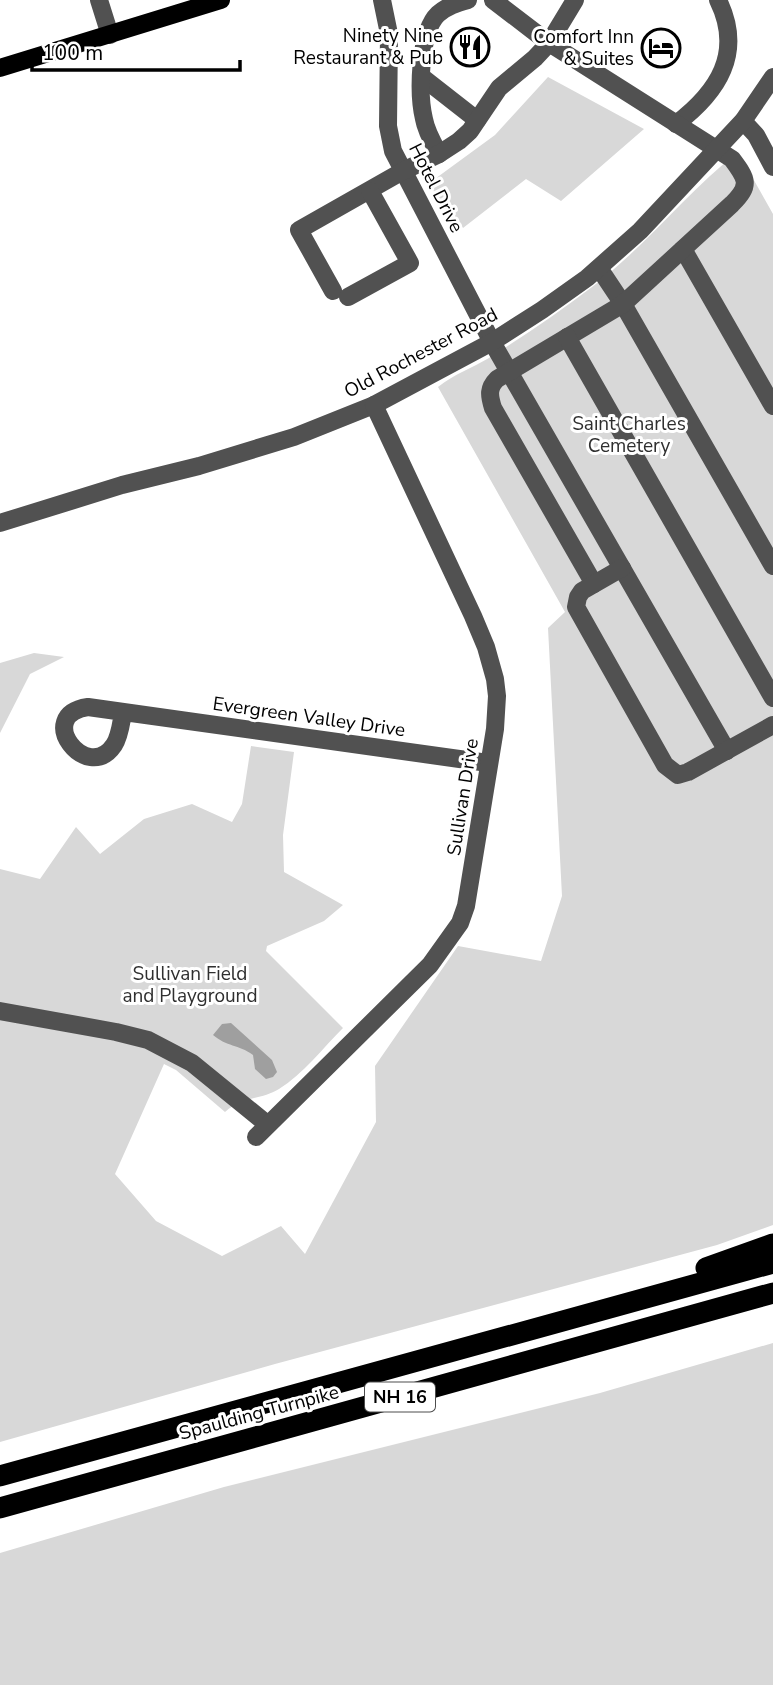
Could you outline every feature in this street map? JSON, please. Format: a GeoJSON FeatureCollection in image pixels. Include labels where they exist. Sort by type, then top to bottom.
{"type":"FeatureCollection","features":[{"type":"Feature","properties":{"kind":"highway"},"geometry":{"type":"LineString","coordinates":[[651,1296],[695,1272],[773,1244]]}},
{"type":"Feature","properties":{"kind":"highway","name":"Spaulding Turnpike"},"geometry":{"type":"LineString","coordinates":[[0,1476],[773,1263]]}},
{"type":"Feature","properties":{"kind":"highway","name":"Spaulding Turnpike"},"geometry":{"type":"LineString","coordinates":[[0,1508],[773,1293]]}},
{"type":"Feature","properties":{"kind":"main road"},"geometry":{"type":"LineString","coordinates":[[0,68],[221,0]]}},
{"type":"Feature","properties":{"kind":"street"},"geometry":{"type":"LineString","coordinates":[[99,0],[110,35]]}},
{"type":"Feature","properties":{"kind":"street","name":"Hotel Drive"},"geometry":{"type":"LineString","coordinates":[[382,0],[389,33],[388,126],[393,151],[492,342],[727,751]]}},
{"type":"Feature","properties":{"kind":"street"},"geometry":{"type":"LineString","coordinates":[[439,154],[423,118],[424,44],[430,24],[445,8],[468,0]]}},
{"type":"Feature","properties":{"kind":"street"},"geometry":{"type":"LineString","coordinates":[[493,0],[549,43],[718,149],[732,159],[745,177],[746,186],[743,193],[623,304],[497,379],[490,386],[489,398],[493,408],[594,584]]}},
{"type":"Feature","properties":{"kind":"street"},"geometry":{"type":"LineString","coordinates":[[370,191],[410,263],[340,294],[299,230],[458,141],[477,120],[499,88],[549,43],[575,0]]}},
{"type":"Feature","properties":{"kind":"street"},"geometry":{"type":"LineString","coordinates":[[676,124],[708,96],[725,65],[727,21],[718,0]]}},
{"type":"Feature","properties":{"kind":"street"},"geometry":{"type":"LineString","coordinates":[[422,77],[477,120]]}},
{"type":"Feature","properties":{"kind":"street","name":"Old Rochester Road"},"geometry":{"type":"LineString","coordinates":[[0,523],[122,485],[294,437],[374,405],[492,342],[542,310],[599,268],[639,231],[743,121],[773,77]]}},
{"type":"Feature","properties":{"kind":"street"},"geometry":{"type":"LineString","coordinates":[[773,90],[743,121],[755,135],[773,167]]}},
{"type":"Feature","properties":{"kind":"street"},"geometry":{"type":"LineString","coordinates":[[682,250],[773,407]]}},
{"type":"Feature","properties":{"kind":"street"},"geometry":{"type":"LineString","coordinates":[[599,268],[623,304],[773,566]]}},
{"type":"Feature","properties":{"kind":"street"},"geometry":{"type":"LineString","coordinates":[[567,337],[773,698]]}},
{"type":"Feature","properties":{"kind":"street","name":"Sullivan Drive"},"geometry":{"type":"LineString","coordinates":[[0,1011],[148,1040],[192,1063],[261,1131],[430,965],[460,923],[475,859],[495,729],[497,696],[486,647],[374,405]]}},
{"type":"Feature","properties":{"kind":"street"},"geometry":{"type":"LineString","coordinates":[[622,568],[582,591],[576,607],[665,765],[678,775],[688,772],[773,724]]}},
{"type":"Feature","properties":{"kind":"street","name":"Evergreen Valley Drive"},"geometry":{"type":"LineString","coordinates":[[123,713],[488,763]]}},
{"type":"Feature","properties":{"kind":"green space"},"geometry":{"type":"Polygon","coordinates":[[[548,77],[644,129],[561,201],[526,179],[463,228],[428,184],[495,135],[548,77]]]}},
{"type":"Feature","properties":{"kind":"green space"},"geometry":{"type":"Polygon","coordinates":[[[738,152],[773,214],[773,1225],[717,1245],[275,1364],[0,1442],[0,869],[40,879],[76,827],[100,854],[144,819],[192,804],[232,822],[242,804],[251,746],[294,752],[283,835],[284,872],[343,905],[324,921],[267,946],[266,951],[343,1028],[288,1083],[272,1092],[238,1103],[225,1112],[176,1070],[164,1064],[115,1174],[156,1221],[222,1256],[281,1226],[305,1254],[376,1122],[375,1066],[458,946],[541,961],[562,896],[548,628],[565,612],[438,387],[502,350],[592,287],[630,255],[738,152]]]}},
{"type":"Feature","properties":{"kind":"green space"},"geometry":{"type":"Polygon","coordinates":[[[34,653],[64,657],[30,674],[0,733],[0,663],[34,653]]]}},
{"type":"Feature","properties":{"kind":"green space"},"geometry":{"type":"Polygon","coordinates":[[[773,1343],[773,1685],[0,1685],[0,1553],[224,1487],[600,1393],[773,1343]]]}},
{"type":"Feature","properties":{"kind":"shaded area"},"geometry":{"type":"Polygon","coordinates":[[[231,1023],[272,1060],[277,1072],[273,1077],[266,1079],[255,1069],[253,1055],[213,1035],[222,1024],[231,1023]]]}},
{"type":"Feature","properties":{"kind":"place","name":"Ninety Nine Restaurant & Pub"},"geometry":{"type":"Point","coordinates":[470,47]}},
{"type":"Feature","properties":{"kind":"place","name":"Comfort Inn & Suites"},"geometry":{"type":"Point","coordinates":[661,48]}},
{"type":"Feature","properties":{"kind":"park label","name":"Saint Charles Cemetery"},"geometry":{"type":"Point","coordinates":[629,435]}},
{"type":"Feature","properties":{"kind":"park label","name":"Sullivan Field and Playground"},"geometry":{"type":"Point","coordinates":[190,985]}}]}
